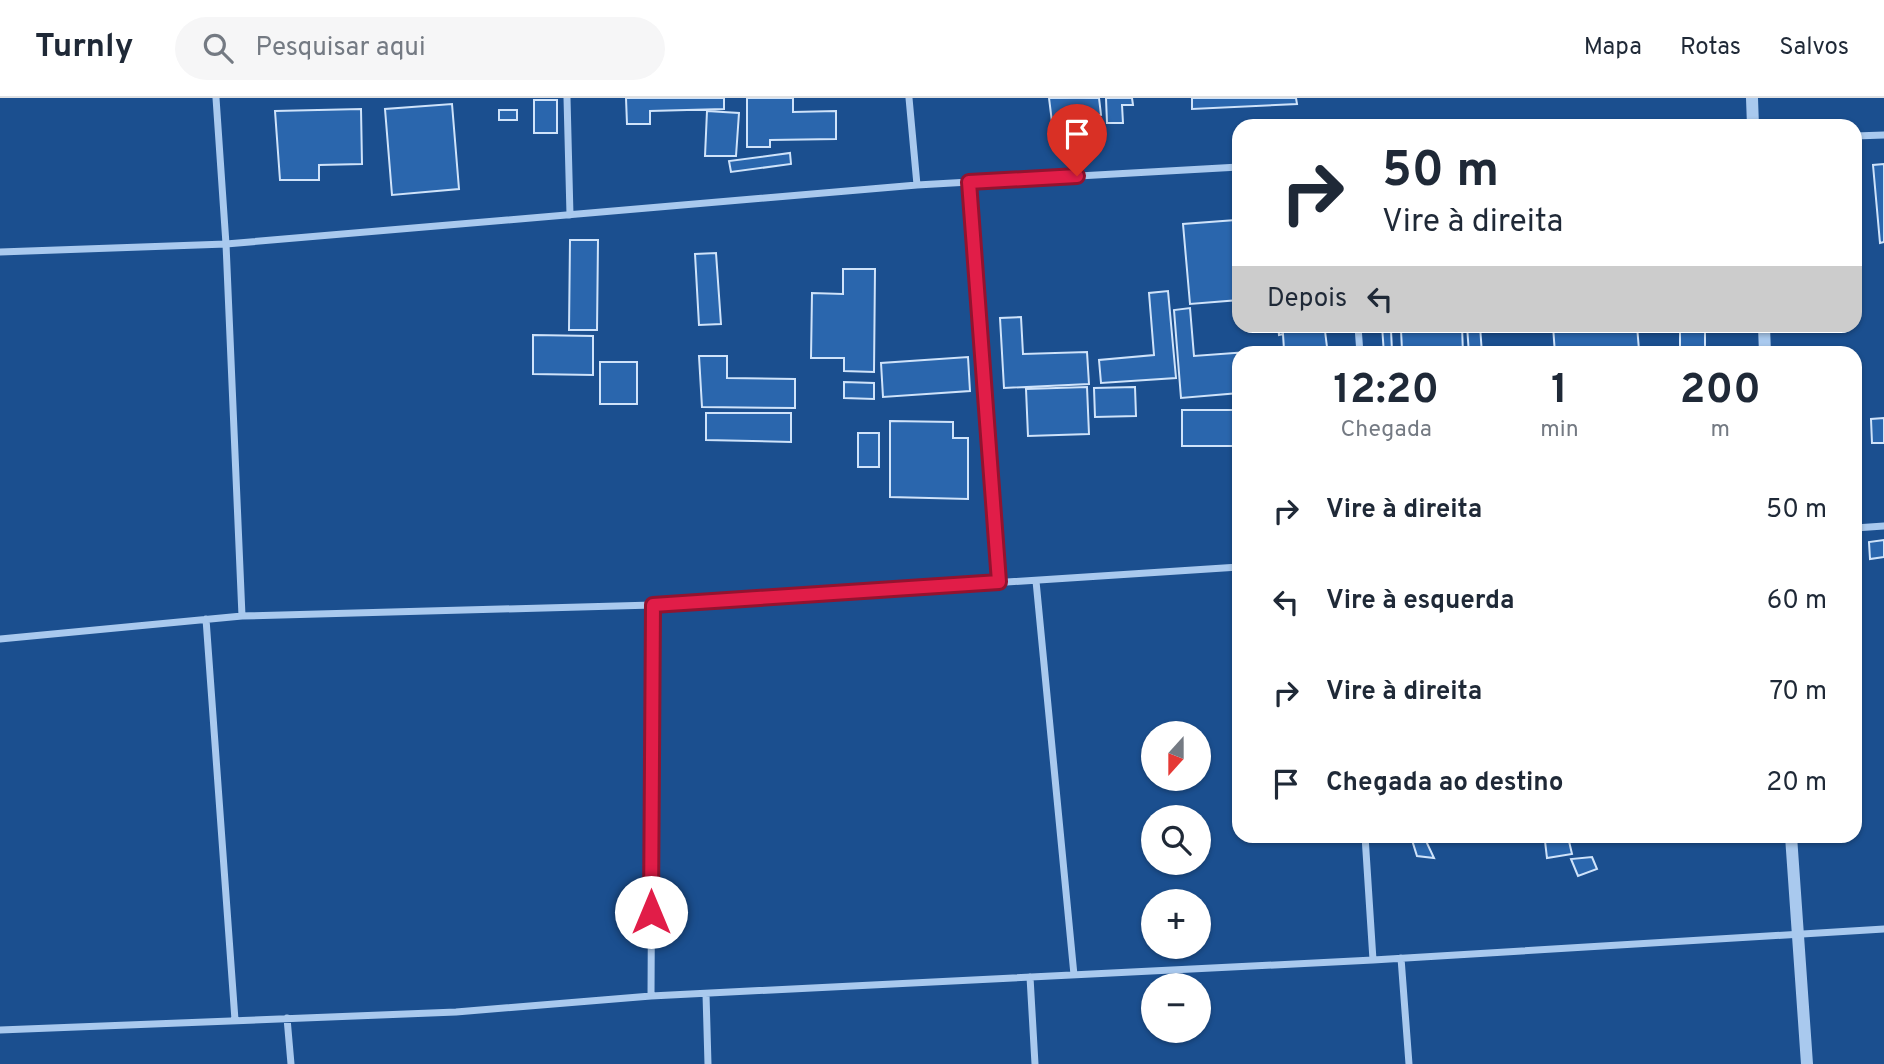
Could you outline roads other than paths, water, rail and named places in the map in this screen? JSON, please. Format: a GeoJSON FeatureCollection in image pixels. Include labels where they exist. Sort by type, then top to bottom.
{"type":"FeatureCollection","features":[{"type":"Feature","properties":{"kind":"street"},"geometry":{"type":"LineString","coordinates":[[216,98],[226,244],[242,616]]}},
{"type":"Feature","properties":{"kind":"street"},"geometry":{"type":"LineString","coordinates":[[567,98],[570,215]]}},
{"type":"Feature","properties":{"kind":"street"},"geometry":{"type":"LineString","coordinates":[[909,98],[917,185]]}},
{"type":"Feature","properties":{"kind":"street"},"geometry":{"type":"LineString","coordinates":[[1752,98],[1753,119]]}},
{"type":"Feature","properties":{"kind":"street"},"geometry":{"type":"LineString","coordinates":[[1862,136],[1884,135]]}},
{"type":"Feature","properties":{"kind":"street"},"geometry":{"type":"LineString","coordinates":[[0,252],[226,244],[917,185],[1232,167]]}},
{"type":"Feature","properties":{"kind":"street"},"geometry":{"type":"LineString","coordinates":[[969,182],[999,582]]}},
{"type":"Feature","properties":{"kind":"street"},"geometry":{"type":"LineString","coordinates":[[1862,528],[1884,526]]}},
{"type":"Feature","properties":{"kind":"street"},"geometry":{"type":"LineString","coordinates":[[0,639],[242,616],[653,605],[1232,567]]}},
{"type":"Feature","properties":{"kind":"street"},"geometry":{"type":"LineString","coordinates":[[1037,581],[1074,975]]}},
{"type":"Feature","properties":{"kind":"street"},"geometry":{"type":"LineString","coordinates":[[651,996],[653,605]]}},
{"type":"Feature","properties":{"kind":"street"},"geometry":{"type":"LineString","coordinates":[[206,619],[235,1020]]}},
{"type":"Feature","properties":{"kind":"street"},"geometry":{"type":"LineString","coordinates":[[1365,843],[1373,960]]}},
{"type":"Feature","properties":{"kind":"street"},"geometry":{"type":"LineString","coordinates":[[1791,843],[1807,1064]]}},
{"type":"Feature","properties":{"kind":"street"},"geometry":{"type":"LineString","coordinates":[[0,1030],[456,1012],[651,996],[1373,960],[1884,929]]}},
{"type":"Feature","properties":{"kind":"street"},"geometry":{"type":"LineString","coordinates":[[1401,958],[1409,1064]]}},
{"type":"Feature","properties":{"kind":"street"},"geometry":{"type":"LineString","coordinates":[[1030,977],[1035,1064]]}},
{"type":"Feature","properties":{"kind":"street"},"geometry":{"type":"LineString","coordinates":[[706,994],[708,1064]]}},
{"type":"Feature","properties":{"kind":"street"},"geometry":{"type":"LineString","coordinates":[[288,1018],[291,1064]]}}]}
